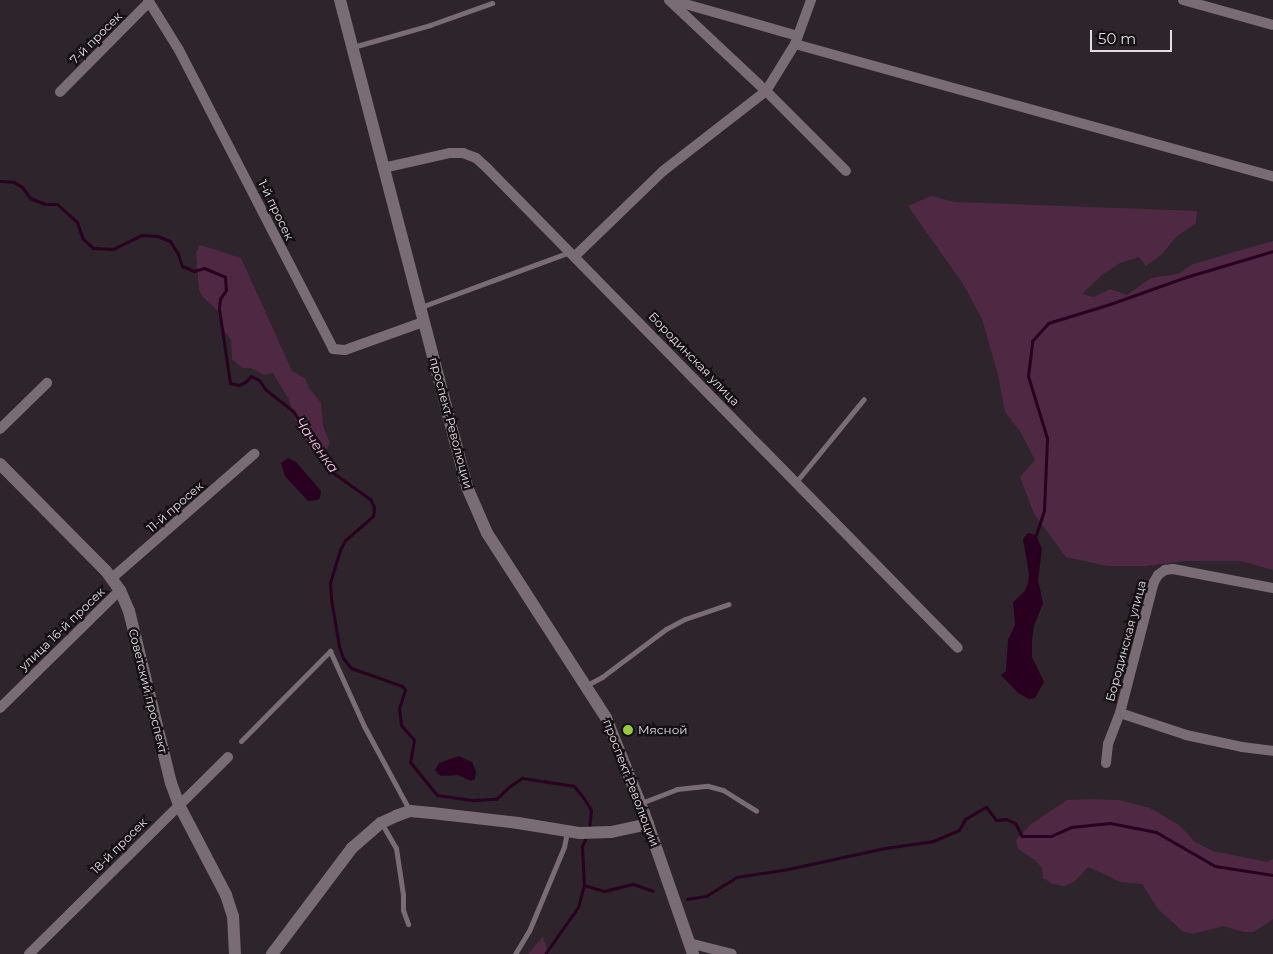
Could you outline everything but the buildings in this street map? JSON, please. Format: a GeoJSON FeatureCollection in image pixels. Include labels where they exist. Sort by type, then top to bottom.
{"type":"FeatureCollection","features":[{"type":"Feature","properties":{"kind":"street","name":"проспект Революции"},"geometry":{"type":"LineString","coordinates":[[340,0],[467,487],[487,533],[587,685],[606,718],[648,824],[691,949]]}},
{"type":"Feature","properties":{"kind":"street"},"geometry":{"type":"LineString","coordinates":[[669,0],[797,40],[1273,177]]}},
{"type":"Feature","properties":{"kind":"street"},"geometry":{"type":"LineString","coordinates":[[669,0],[766,91],[846,171]]}},
{"type":"Feature","properties":{"kind":"street"},"geometry":{"type":"LineString","coordinates":[[573,254],[663,171],[766,91],[797,40],[811,0]]}},
{"type":"Feature","properties":{"kind":"street"},"geometry":{"type":"LineString","coordinates":[[1182,0],[1273,25]]}},
{"type":"Feature","properties":{"kind":"street","name":"7-й просек"},"geometry":{"type":"LineString","coordinates":[[60,92],[149,1]]}},
{"type":"Feature","properties":{"kind":"street","name":"1-й просек"},"geometry":{"type":"LineString","coordinates":[[149,1],[179,50],[333,348],[345,350],[423,322]]}},
{"type":"Feature","properties":{"kind":"street","name":"Бородинская улица"},"geometry":{"type":"LineString","coordinates":[[383,168],[450,153],[463,153],[476,158],[573,254],[958,648]]}},
{"type":"Feature","properties":{"kind":"street"},"geometry":{"type":"LineString","coordinates":[[0,429],[47,382]]}},
{"type":"Feature","properties":{"kind":"street","name":"11-й просек"},"geometry":{"type":"LineString","coordinates":[[112,578],[254,454]]}},
{"type":"Feature","properties":{"kind":"street","name":"Советский проспект"},"geometry":{"type":"LineString","coordinates":[[0,464],[112,578],[120,590],[129,611],[161,746],[179,804],[226,895],[233,916],[235,954]]}},
{"type":"Feature","properties":{"kind":"street","name":"Бородинская улица"},"geometry":{"type":"LineString","coordinates":[[1106,763],[1108,744],[1120,713],[1154,582],[1164,570],[1173,569],[1273,588]]}},
{"type":"Feature","properties":{"kind":"street","name":"улица 16-й просек"},"geometry":{"type":"LineString","coordinates":[[0,708],[120,590]]}},
{"type":"Feature","properties":{"kind":"street","name":"Бородинская улица"},"geometry":{"type":"LineString","coordinates":[[1120,713],[1186,735],[1242,747],[1273,751]]}},
{"type":"Feature","properties":{"kind":"street","name":"18-й просек"},"geometry":{"type":"LineString","coordinates":[[29,954],[228,757]]}},
{"type":"Feature","properties":{"kind":"street"},"geometry":{"type":"LineString","coordinates":[[272,954],[352,848],[382,824],[410,811],[518,823],[574,833],[600,833],[648,824]]}},
{"type":"Feature","properties":{"kind":"street"},"geometry":{"type":"LineString","coordinates":[[691,949],[732,954]]}},
{"type":"Feature","properties":{"kind":"lane"},"geometry":{"type":"LineString","coordinates":[[352,47],[430,25],[492,3]]}},
{"type":"Feature","properties":{"kind":"lane"},"geometry":{"type":"LineString","coordinates":[[420,308],[573,254]]}},
{"type":"Feature","properties":{"kind":"lane"},"geometry":{"type":"LineString","coordinates":[[796,482],[864,399]]}},
{"type":"Feature","properties":{"kind":"lane"},"geometry":{"type":"LineString","coordinates":[[587,685],[685,619],[729,604]]}},
{"type":"Feature","properties":{"kind":"lane"},"geometry":{"type":"LineString","coordinates":[[241,741],[330,650],[364,726],[410,811]]}},
{"type":"Feature","properties":{"kind":"lane"},"geometry":{"type":"LineString","coordinates":[[640,803],[677,789],[708,786],[723,790],[756,811]]}},
{"type":"Feature","properties":{"kind":"lane"},"geometry":{"type":"LineString","coordinates":[[382,824],[396,848],[403,894],[403,910],[408,924]]}},
{"type":"Feature","properties":{"kind":"lane"},"geometry":{"type":"LineString","coordinates":[[515,954],[536,914],[564,848],[574,833]]}},
{"type":"Feature","properties":{"kind":"shaded area"},"geometry":{"type":"Polygon","coordinates":[[[931,196],[955,202],[1197,211],[1196,223],[1177,236],[1161,255],[1146,266],[1139,257],[1120,263],[1102,275],[1082,294],[1094,297],[1110,289],[1127,295],[1151,278],[1178,274],[1193,264],[1273,241],[1273,570],[1241,561],[1184,561],[1147,566],[1107,566],[1066,557],[1034,514],[1020,477],[1035,460],[1020,431],[1005,412],[998,375],[982,319],[963,284],[908,206],[931,196]]]}},
{"type":"Feature","properties":{"kind":"shaded area"},"geometry":{"type":"Polygon","coordinates":[[[200,245],[241,258],[292,371],[305,378],[309,388],[321,403],[323,426],[330,443],[323,455],[314,452],[307,445],[307,441],[299,430],[289,400],[273,373],[264,375],[251,368],[242,368],[232,359],[231,340],[223,329],[219,312],[203,297],[199,289],[196,253],[200,245]]]}},
{"type":"Feature","properties":{"kind":"shaded area"},"geometry":{"type":"Polygon","coordinates":[[[288,458],[296,462],[321,491],[318,500],[308,501],[285,476],[281,463],[288,458]]]}},
{"type":"Feature","properties":{"kind":"shaded area"},"geometry":{"type":"Polygon","coordinates":[[[1028,533],[1036,535],[1042,549],[1038,580],[1043,603],[1034,626],[1032,657],[1044,682],[1035,698],[1029,699],[1018,693],[1001,675],[1006,671],[1008,640],[1015,625],[1013,602],[1025,591],[1028,583],[1029,574],[1023,539],[1028,533]]]}},
{"type":"Feature","properties":{"kind":"shaded area"},"geometry":{"type":"Polygon","coordinates":[[[459,756],[472,762],[476,771],[475,779],[471,781],[458,775],[441,776],[435,770],[439,763],[459,756]]]}},
{"type":"Feature","properties":{"kind":"shaded area"},"geometry":{"type":"Polygon","coordinates":[[[1067,800],[1119,800],[1150,808],[1179,825],[1195,842],[1213,851],[1267,862],[1273,859],[1273,919],[1254,932],[1243,932],[1224,926],[1193,934],[1182,931],[1158,909],[1142,884],[1121,882],[1088,867],[1074,882],[1064,886],[1053,884],[1043,878],[1042,868],[1035,860],[1018,849],[1016,840],[1031,824],[1067,800]]]}},
{"type":"Feature","properties":{"kind":"shaded area"},"geometry":{"type":"Polygon","coordinates":[[[543,936],[548,954],[528,954],[543,936]]]}},
{"type":"Feature","properties":{"kind":"waterway","name":"Чаченка"},"geometry":{"type":"LineString","coordinates":[[0,181],[14,182],[22,187],[30,198],[45,204],[57,204],[77,222],[83,239],[93,248],[113,249],[142,235],[157,236],[170,241],[178,254],[182,266],[194,271],[204,268],[225,277],[226,290],[220,299],[219,309],[230,383],[239,385],[251,376],[259,380],[266,390],[293,411],[332,472],[370,499],[374,507],[373,516],[345,540],[340,550],[330,583],[331,599],[339,646],[343,658],[351,668],[402,686],[405,690],[399,708],[401,725],[414,740],[410,762],[437,795],[474,800],[496,799],[522,778],[574,786],[591,810],[589,829]]}},
{"type":"Feature","properties":{"kind":"waterway"},"geometry":{"type":"LineString","coordinates":[[1036,535],[1044,510],[1047,438],[1028,376],[1032,341],[1048,323],[1110,304],[1186,277],[1273,251]]}},
{"type":"Feature","properties":{"kind":"waterway"},"geometry":{"type":"LineString","coordinates":[[687,899],[706,896],[737,877],[788,869],[885,848],[933,841],[959,830],[965,819],[986,807],[996,820],[1006,819],[1015,823],[1022,836],[1051,836],[1071,827],[1110,823],[1156,832],[1215,866],[1273,875]]}},
{"type":"Feature","properties":{"kind":"waterway","name":"Чаченка"},"geometry":{"type":"LineString","coordinates":[[545,954],[578,907],[584,885],[582,846],[586,837]]}},
{"type":"Feature","properties":{"kind":"waterway"},"geometry":{"type":"LineString","coordinates":[[584,885],[604,891],[633,884],[653,891]]}},
{"type":"Feature","properties":{"kind":"place","name":"Мясной"},"geometry":{"type":"Point","coordinates":[628,730]}}]}
